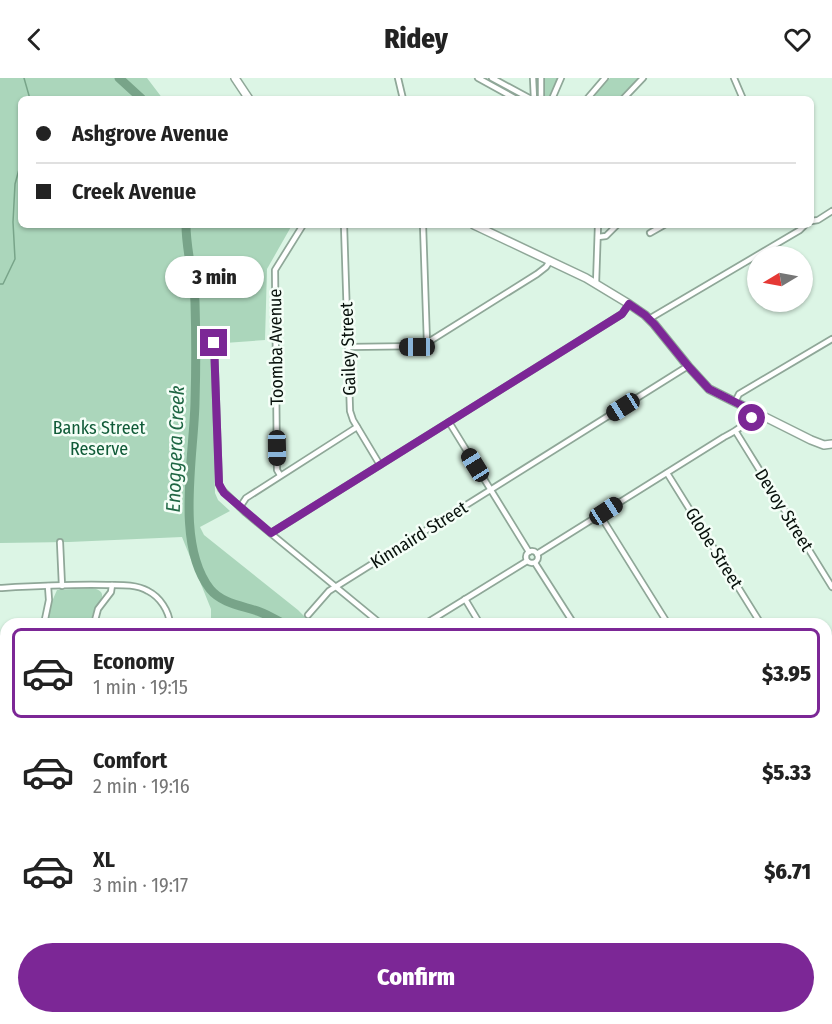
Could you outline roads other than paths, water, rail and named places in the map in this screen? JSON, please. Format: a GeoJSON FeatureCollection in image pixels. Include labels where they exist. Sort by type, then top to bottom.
{"type":"FeatureCollection","features":[{"type":"Feature","properties":{"kind":"main road"},"geometry":{"type":"LineString","coordinates":[[236,78],[247,96]]}},
{"type":"Feature","properties":{"kind":"main road"},"geometry":{"type":"LineString","coordinates":[[480,228],[596,284],[629,304],[649,319],[709,389],[811,440],[824,445],[832,444]]}},
{"type":"Feature","properties":{"kind":"street"},"geometry":{"type":"LineString","coordinates":[[398,78],[402,96]]}},
{"type":"Feature","properties":{"kind":"street"},"geometry":{"type":"LineString","coordinates":[[478,78],[511,96]]}},
{"type":"Feature","properties":{"kind":"street"},"geometry":{"type":"LineString","coordinates":[[492,78],[527,96]]}},
{"type":"Feature","properties":{"kind":"street"},"geometry":{"type":"LineString","coordinates":[[533,78],[533,96]]}},
{"type":"Feature","properties":{"kind":"street"},"geometry":{"type":"LineString","coordinates":[[540,78],[541,96]]}},
{"type":"Feature","properties":{"kind":"street"},"geometry":{"type":"LineString","coordinates":[[553,96],[561,78]]}},
{"type":"Feature","properties":{"kind":"street"},"geometry":{"type":"LineString","coordinates":[[590,96],[605,78]]}},
{"type":"Feature","properties":{"kind":"street"},"geometry":{"type":"LineString","coordinates":[[626,96],[643,78]]}},
{"type":"Feature","properties":{"kind":"street"},"geometry":{"type":"LineString","coordinates":[[734,78],[742,96]]}},
{"type":"Feature","properties":{"kind":"street"},"geometry":{"type":"LineString","coordinates":[[814,221],[832,211]]}},
{"type":"Feature","properties":{"kind":"street","name":"Toomba Avenue"},"geometry":{"type":"LineString","coordinates":[[280,475],[277,470],[274,270],[301,228]]}},
{"type":"Feature","properties":{"kind":"street","name":"Gailey Street"},"geometry":{"type":"LineString","coordinates":[[344,228],[350,411],[380,465]]}},
{"type":"Feature","properties":{"kind":"street"},"geometry":{"type":"LineString","coordinates":[[423,228],[428,343]]}},
{"type":"Feature","properties":{"kind":"street"},"geometry":{"type":"LineString","coordinates":[[596,284],[598,228]]}},
{"type":"Feature","properties":{"kind":"street"},"geometry":{"type":"LineString","coordinates":[[598,237],[606,236],[614,228]]}},
{"type":"Feature","properties":{"kind":"street"},"geometry":{"type":"LineString","coordinates":[[650,233],[658,228]]}},
{"type":"Feature","properties":{"kind":"street"},"geometry":{"type":"LineString","coordinates":[[649,319],[802,228]]}},
{"type":"Feature","properties":{"kind":"street"},"geometry":{"type":"LineString","coordinates":[[348,348],[417,347],[428,343],[537,274],[550,261]]}},
{"type":"Feature","properties":{"kind":"street"},"geometry":{"type":"LineString","coordinates":[[271,533],[622,314],[629,304]]}},
{"type":"Feature","properties":{"kind":"street"},"geometry":{"type":"LineString","coordinates":[[735,402],[739,394],[832,339]]}},
{"type":"Feature","properties":{"kind":"street"},"geometry":{"type":"LineString","coordinates":[[214,343],[219,484],[224,493],[373,618]]}},
{"type":"Feature","properties":{"kind":"street","name":"Kinnaird Street"},"geometry":{"type":"LineString","coordinates":[[308,615],[329,591],[688,366]]}},
{"type":"Feature","properties":{"kind":"street"},"geometry":{"type":"LineString","coordinates":[[537,554],[724,437],[736,432],[751,419],[755,412]]}},
{"type":"Feature","properties":{"kind":"street"},"geometry":{"type":"LineString","coordinates":[[449,422],[529,552]]}},
{"type":"Feature","properties":{"kind":"street"},"geometry":{"type":"LineString","coordinates":[[240,507],[246,498],[357,427]]}},
{"type":"Feature","properties":{"kind":"street","name":"Devoy Street"},"geometry":{"type":"LineString","coordinates":[[736,432],[832,587]]}},
{"type":"Feature","properties":{"kind":"street","name":"Globe Street"},"geometry":{"type":"LineString","coordinates":[[667,473],[758,618]]}},
{"type":"Feature","properties":{"kind":"street"},"geometry":{"type":"LineString","coordinates":[[600,515],[664,618]]}},
{"type":"Feature","properties":{"kind":"street"},"geometry":{"type":"LineString","coordinates":[[60,542],[62,586]]}},
{"type":"Feature","properties":{"kind":"street"},"geometry":{"type":"LineString","coordinates":[[529,552],[537,554]]}},
{"type":"Feature","properties":{"kind":"street"},"geometry":{"type":"LineString","coordinates":[[527,561],[526,557],[529,552]]}},
{"type":"Feature","properties":{"kind":"street"},"geometry":{"type":"LineString","coordinates":[[535,563],[538,559],[537,554]]}},
{"type":"Feature","properties":{"kind":"street"},"geometry":{"type":"LineString","coordinates":[[527,561],[535,563],[570,618]]}},
{"type":"Feature","properties":{"kind":"street"},"geometry":{"type":"LineString","coordinates":[[435,618],[527,561]]}},
{"type":"Feature","properties":{"kind":"street"},"geometry":{"type":"LineString","coordinates":[[96,618],[98,609],[111,592],[112,585]]}},
{"type":"Feature","properties":{"kind":"street"},"geometry":{"type":"LineString","coordinates":[[0,588],[126,585],[148,591],[160,601],[168,618]]}},
{"type":"Feature","properties":{"kind":"street"},"geometry":{"type":"LineString","coordinates":[[45,618],[49,600],[48,586]]}},
{"type":"Feature","properties":{"kind":"street"},"geometry":{"type":"LineString","coordinates":[[465,599],[476,618]]}},
{"type":"Feature","properties":{"kind":"waterway"},"geometry":{"type":"LineString","coordinates":[[24,78],[29,96]]}},
{"type":"Feature","properties":{"kind":"waterway","name":"Enoggera Creek"},"geometry":{"type":"LineString","coordinates":[[119,78],[139,96]]}},
{"type":"Feature","properties":{"kind":"waterway"},"geometry":{"type":"LineString","coordinates":[[0,284],[3,284],[15,259],[13,222],[15,184],[18,173]]}},
{"type":"Feature","properties":{"kind":"waterway","name":"Enoggera Creek"},"geometry":{"type":"LineString","coordinates":[[186,228],[195,314],[195,402],[189,499],[193,548],[199,570],[215,594],[272,618]]}},
{"type":"Feature","properties":{"kind":"park label","name":"Banks Street Reserve"},"geometry":{"type":"Point","coordinates":[99,438]}}]}
